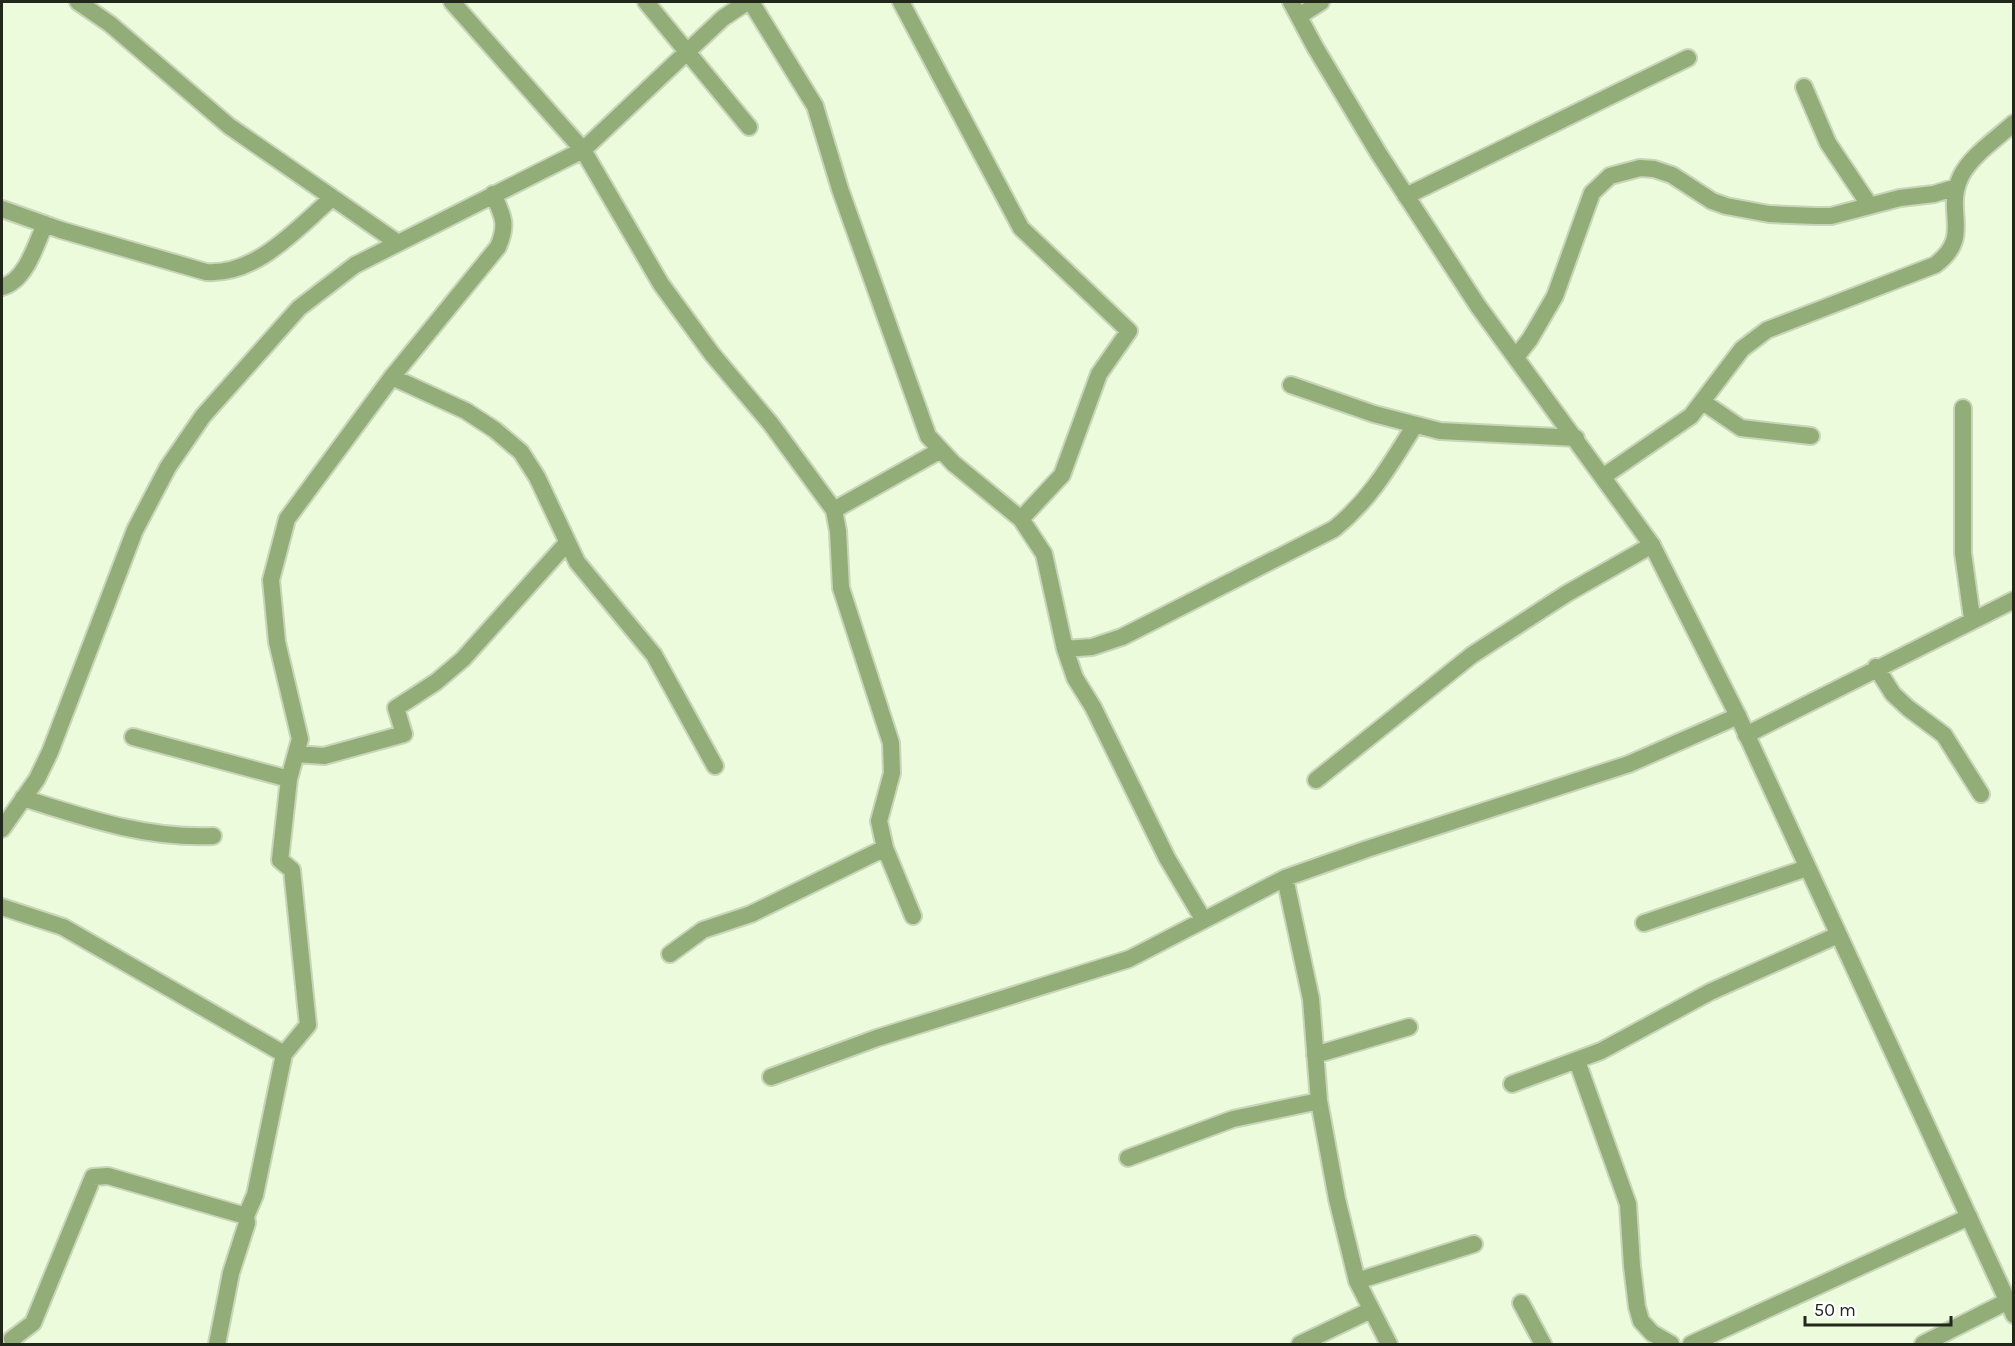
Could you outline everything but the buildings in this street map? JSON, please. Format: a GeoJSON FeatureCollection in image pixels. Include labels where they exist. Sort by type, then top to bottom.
{"type":"FeatureCollection","features":[{"type":"Feature","properties":{"kind":"street"},"geometry":{"type":"LineString","coordinates":[[78,2],[110,24],[229,126],[331,199],[398,243]]}},
{"type":"Feature","properties":{"kind":"street"},"geometry":{"type":"LineString","coordinates":[[452,2],[583,150],[661,284],[712,354],[771,424],[834,510],[838,531],[841,588],[891,743],[892,773],[879,821],[885,848],[913,916]]}},
{"type":"Feature","properties":{"kind":"street"},"geometry":{"type":"LineString","coordinates":[[646,2],[749,127]]}},
{"type":"Feature","properties":{"kind":"street"},"geometry":{"type":"LineString","coordinates":[[5,820],[23,798],[51,752],[135,530],[168,467],[203,417],[299,308],[356,265],[583,150],[723,18],[749,2],[815,106],[840,189],[928,436],[939,451],[1021,519],[1044,554],[1065,649],[1075,678],[1093,707],[1167,858],[1203,919]]}},
{"type":"Feature","properties":{"kind":"street"},"geometry":{"type":"LineString","coordinates":[[901,2],[1021,228],[1129,331],[1099,374],[1062,475],[1021,519]]}},
{"type":"Feature","properties":{"kind":"street"},"geometry":{"type":"LineString","coordinates":[[1321,2],[1295,9],[1315,47],[1406,196],[1479,306],[1652,545],[1738,716],[2011,1308],[1923,1344]]}},
{"type":"Feature","properties":{"kind":"street"},"geometry":{"type":"LineString","coordinates":[[1406,196],[1688,58]]}},
{"type":"Feature","properties":{"kind":"street"},"geometry":{"type":"LineString","coordinates":[[1804,87],[1828,143],[1870,206]]}},
{"type":"Feature","properties":{"kind":"street"},"geometry":{"type":"LineString","coordinates":[[1604,476],[1678,427],[1703,402],[1742,349],[1767,330],[1935,266],[1946,257],[1957,237],[1954,198],[1966,167],[2013,123]]}},
{"type":"Feature","properties":{"kind":"street"},"geometry":{"type":"LineString","coordinates":[[1516,357],[1530,339],[1555,296],[1592,193],[1611,177],[1640,168],[1654,169],[1672,175],[1712,201],[1769,214],[1832,216],[1957,187]]}},
{"type":"Feature","properties":{"kind":"street"},"geometry":{"type":"LineString","coordinates":[[217,1344],[231,1273],[247,1223],[246,1216],[255,1195],[284,1054],[308,1025],[292,870],[280,860],[289,779],[300,739],[277,642],[271,580],[287,519],[392,376],[498,247],[504,233],[504,218],[493,194]]}},
{"type":"Feature","properties":{"kind":"street"},"geometry":{"type":"LineString","coordinates":[[2,209],[206,272],[224,274],[241,268],[264,255],[331,199]]}},
{"type":"Feature","properties":{"kind":"street"},"geometry":{"type":"LineString","coordinates":[[2,287],[14,281],[24,268],[45,224]]}},
{"type":"Feature","properties":{"kind":"street"},"geometry":{"type":"LineString","coordinates":[[392,376],[466,411],[495,430],[521,452],[537,477],[566,544],[577,562],[654,655],[715,766]]}},
{"type":"Feature","properties":{"kind":"street"},"geometry":{"type":"LineString","coordinates":[[1291,385],[1374,414],[1440,431],[1576,438]]}},
{"type":"Feature","properties":{"kind":"street"},"geometry":{"type":"LineString","coordinates":[[1703,402],[1741,428],[1811,436]]}},
{"type":"Feature","properties":{"kind":"street"},"geometry":{"type":"LineString","coordinates":[[1963,408],[1963,553],[1972,618]]}},
{"type":"Feature","properties":{"kind":"street"},"geometry":{"type":"LineString","coordinates":[[1065,649],[1092,647],[1122,637],[1334,529],[1356,512],[1373,493],[1415,425]]}},
{"type":"Feature","properties":{"kind":"street"},"geometry":{"type":"LineString","coordinates":[[834,510],[939,451]]}},
{"type":"Feature","properties":{"kind":"street"},"geometry":{"type":"LineString","coordinates":[[296,754],[324,756],[404,734],[396,708],[436,682],[463,659],[566,544]]}},
{"type":"Feature","properties":{"kind":"street"},"geometry":{"type":"LineString","coordinates":[[1316,780],[1472,655],[1566,594],[1652,545]]}},
{"type":"Feature","properties":{"kind":"street"},"geometry":{"type":"LineString","coordinates":[[1746,735],[1972,618],[2013,600]]}},
{"type":"Feature","properties":{"kind":"street"},"geometry":{"type":"LineString","coordinates":[[1876,667],[1893,694],[1944,735],[1981,794]]}},
{"type":"Feature","properties":{"kind":"street"},"geometry":{"type":"LineString","coordinates":[[771,1077],[877,1038],[1129,959],[1169,941],[1203,919],[1285,878],[1629,764],[1738,716]]}},
{"type":"Feature","properties":{"kind":"street"},"geometry":{"type":"LineString","coordinates":[[133,737],[289,779]]}},
{"type":"Feature","properties":{"kind":"street"},"geometry":{"type":"LineString","coordinates":[[23,798],[120,828],[194,837],[213,836]]}},
{"type":"Feature","properties":{"kind":"street"},"geometry":{"type":"LineString","coordinates":[[670,954],[703,930],[751,914],[885,848]]}},
{"type":"Feature","properties":{"kind":"street"},"geometry":{"type":"LineString","coordinates":[[1644,923],[1807,868]]}},
{"type":"Feature","properties":{"kind":"street"},"geometry":{"type":"LineString","coordinates":[[1285,878],[1311,999],[1319,1101],[1337,1199],[1357,1281],[1389,1344]]}},
{"type":"Feature","properties":{"kind":"street"},"geometry":{"type":"LineString","coordinates":[[2,907],[63,927],[284,1054]]}},
{"type":"Feature","properties":{"kind":"street"},"geometry":{"type":"LineString","coordinates":[[1512,1084],[1601,1051],[1726,984],[1838,934]]}},
{"type":"Feature","properties":{"kind":"street"},"geometry":{"type":"LineString","coordinates":[[1315,1055],[1409,1027]]}},
{"type":"Feature","properties":{"kind":"street"},"geometry":{"type":"LineString","coordinates":[[1577,1060],[1628,1204],[1636,1307],[1641,1321],[1652,1333],[1671,1344]]}},
{"type":"Feature","properties":{"kind":"street"},"geometry":{"type":"LineString","coordinates":[[1128,1158],[1233,1119],[1319,1101]]}},
{"type":"Feature","properties":{"kind":"street"},"geometry":{"type":"LineString","coordinates":[[14,1341],[33,1323],[93,1177],[108,1176],[246,1216]]}},
{"type":"Feature","properties":{"kind":"street"},"geometry":{"type":"LineString","coordinates":[[1691,1344],[1969,1217]]}},
{"type":"Feature","properties":{"kind":"street"},"geometry":{"type":"LineString","coordinates":[[1357,1281],[1474,1244]]}},
{"type":"Feature","properties":{"kind":"street"},"geometry":{"type":"LineString","coordinates":[[1521,1303],[1543,1344]]}},
{"type":"Feature","properties":{"kind":"street"},"geometry":{"type":"LineString","coordinates":[[1300,1344],[1371,1310]]}}]}
